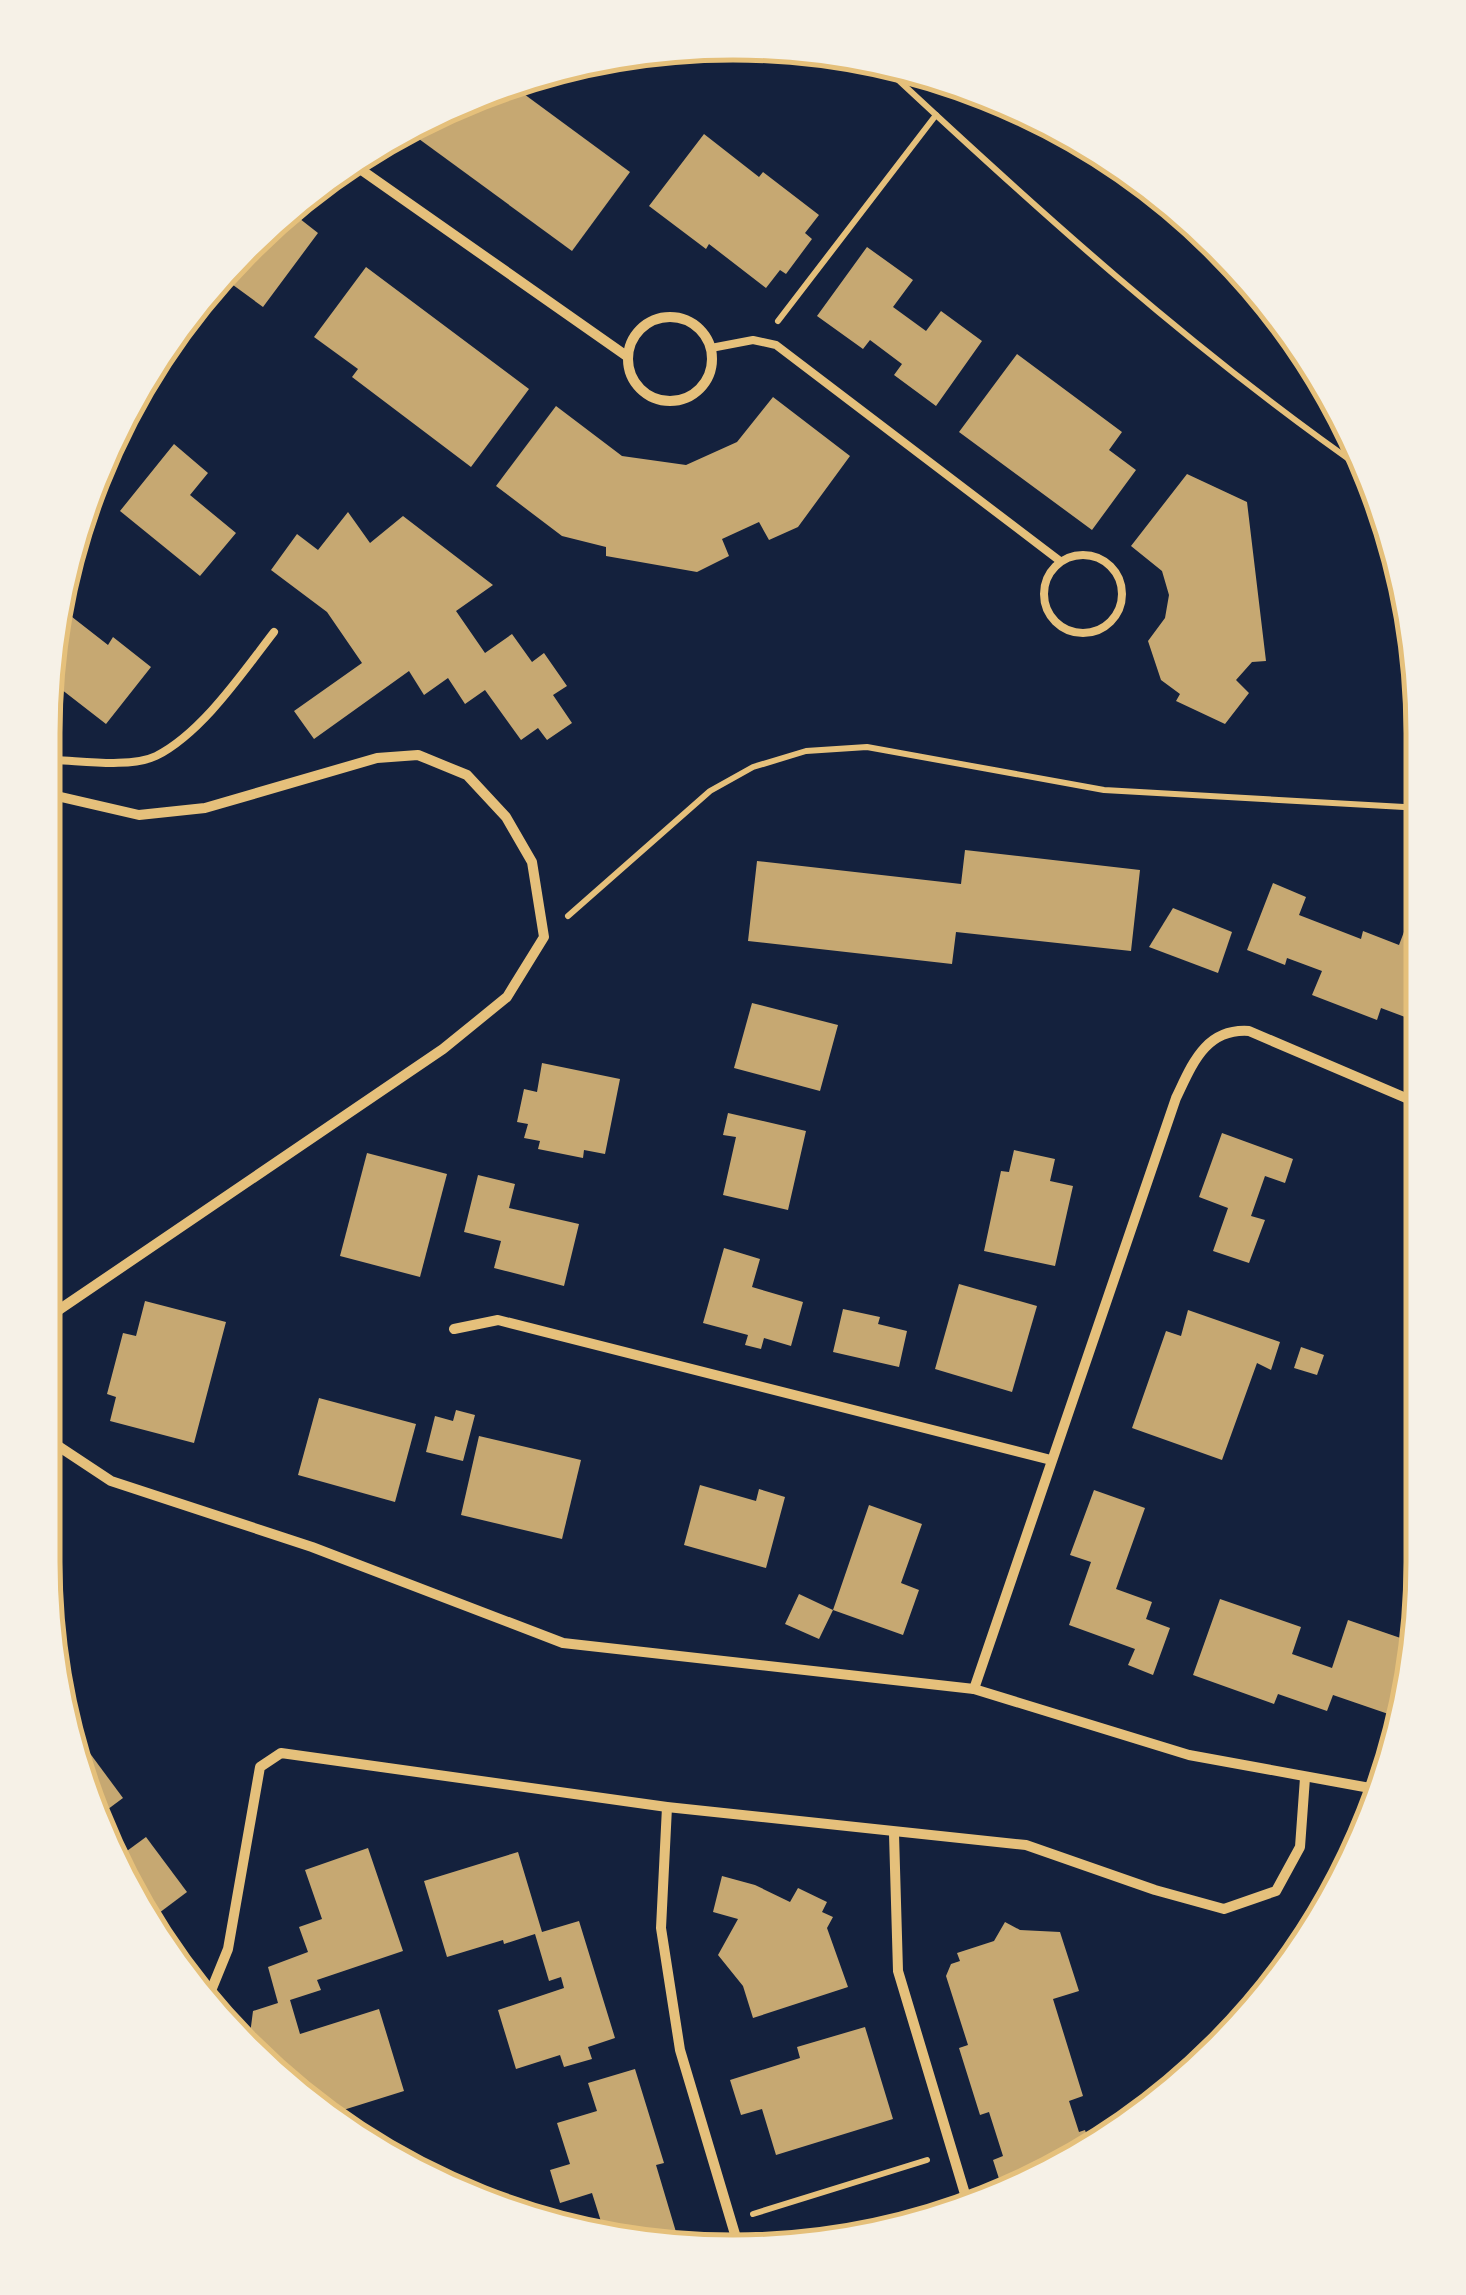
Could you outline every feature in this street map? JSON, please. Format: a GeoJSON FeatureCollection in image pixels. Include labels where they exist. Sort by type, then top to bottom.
{"type":"FeatureCollection","features":[{"type":"Feature","properties":{"kind":"street"},"geometry":{"type":"LineString","coordinates":[[363,171],[628,357]]}},
{"type":"Feature","properties":{"kind":"street"},"geometry":{"type":"LineString","coordinates":[[672,316],[697,326],[711,348],[708,376],[700,388],[675,400],[660,400],[636,384],[628,357],[638,332],[659,318],[672,316]]}},
{"type":"Feature","properties":{"kind":"street"},"geometry":{"type":"LineString","coordinates":[[60,797],[139,814],[205,808],[378,758],[418,756],[467,776],[506,817],[532,862],[544,938],[508,997],[444,1050],[60,1309]]}},
{"type":"Feature","properties":{"kind":"street"},"geometry":{"type":"LineString","coordinates":[[974,1689],[1176,1098],[1207,1042],[1222,1034],[1249,1032],[1406,1098]]}},
{"type":"Feature","properties":{"kind":"street"},"geometry":{"type":"LineString","coordinates":[[454,1329],[498,1320],[1051,1460]]}},
{"type":"Feature","properties":{"kind":"street"},"geometry":{"type":"LineString","coordinates":[[60,1447],[110,1481],[312,1547],[562,1644],[974,1689],[1189,1754],[1367,1788]]}},
{"type":"Feature","properties":{"kind":"street"},"geometry":{"type":"LineString","coordinates":[[212,1988],[228,1949],[260,1767],[281,1753],[667,1808],[1026,1846],[1224,1909],[1276,1890],[1300,1847],[1304,1778]]}},
{"type":"Feature","properties":{"kind":"street"},"geometry":{"type":"LineString","coordinates":[[667,1808],[661,1928],[680,2050],[735,2235]]}},
{"type":"Feature","properties":{"kind":"street"},"geometry":{"type":"LineString","coordinates":[[894,1834],[898,1971],[965,2193]]}},
{"type":"Feature","properties":{"kind":"lane"},"geometry":{"type":"LineString","coordinates":[[711,348],[754,340],[776,345],[1060,562]]}},
{"type":"Feature","properties":{"kind":"lane"},"geometry":{"type":"LineString","coordinates":[[1071,556],[1096,556],[1115,571],[1122,595],[1114,618],[1104,627],[1078,633],[1066,629],[1047,610],[1044,584],[1060,562],[1071,556]]}},
{"type":"Feature","properties":{"kind":"lane"},"geometry":{"type":"LineString","coordinates":[[60,760],[111,763],[154,757],[197,725],[274,632]]}},
{"type":"Feature","properties":{"kind":"path"},"geometry":{"type":"LineString","coordinates":[[900,81],[1083,248],[1347,458]]}},
{"type":"Feature","properties":{"kind":"path"},"geometry":{"type":"LineString","coordinates":[[762,342],[936,115]]}},
{"type":"Feature","properties":{"kind":"path"},"geometry":{"type":"LineString","coordinates":[[544,938],[710,791],[754,768],[806,751],[867,748],[1104,790],[1406,807]]}},
{"type":"Feature","properties":{"kind":"path"},"geometry":{"type":"LineString","coordinates":[[747,2216],[923,2162]]}},
{"type":"Feature","properties":{"kind":"building"},"geometry":{"type":"Polygon","coordinates":[[[524,94],[630,172],[572,251],[418,138],[475,111],[524,94]]]}},
{"type":"Feature","properties":{"kind":"building"},"geometry":{"type":"Polygon","coordinates":[[[704,134],[759,177],[763,172],[819,215],[805,233],[812,239],[786,274],[780,270],[766,288],[709,244],[706,249],[649,206],[704,134]]]}},
{"type":"Feature","properties":{"kind":"building"},"geometry":{"type":"Polygon","coordinates":[[[299,218],[318,233],[263,307],[232,284],[299,218]]]}},
{"type":"Feature","properties":{"kind":"building"},"geometry":{"type":"Polygon","coordinates":[[[867,247],[913,280],[893,307],[926,331],[941,311],[982,341],[936,406],[894,375],[902,364],[870,340],[863,349],[817,316],[867,247]]]}},
{"type":"Feature","properties":{"kind":"building"},"geometry":{"type":"Polygon","coordinates":[[[366,267],[529,389],[471,467],[352,377],[358,369],[314,337],[366,267]]]}},
{"type":"Feature","properties":{"kind":"building"},"geometry":{"type":"Polygon","coordinates":[[[1017,354],[1122,432],[1109,450],[1136,470],[1092,530],[959,432],[1017,354]]]}},
{"type":"Feature","properties":{"kind":"building"},"geometry":{"type":"Polygon","coordinates":[[[773,397],[850,456],[798,527],[769,540],[759,522],[722,539],[729,556],[697,572],[606,556],[606,547],[562,536],[496,486],[556,406],[622,456],[686,465],[737,442],[773,397]]]}},
{"type":"Feature","properties":{"kind":"building"},"geometry":{"type":"Polygon","coordinates":[[[174,444],[208,473],[190,495],[236,533],[200,576],[120,511],[174,444]]]}},
{"type":"Feature","properties":{"kind":"building"},"geometry":{"type":"Polygon","coordinates":[[[1187,474],[1247,502],[1266,661],[1252,662],[1236,680],[1249,693],[1225,724],[1176,701],[1180,694],[1161,680],[1148,641],[1165,618],[1169,595],[1162,571],[1131,546],[1187,474]]]}},
{"type":"Feature","properties":{"kind":"building"},"geometry":{"type":"Polygon","coordinates":[[[348,512],[370,543],[403,516],[493,585],[456,611],[485,653],[512,634],[532,662],[544,653],[567,686],[553,695],[572,723],[547,740],[538,728],[521,740],[485,690],[465,704],[448,678],[424,695],[409,671],[314,739],[294,711],[362,663],[327,612],[271,570],[297,534],[318,550],[348,512]]]}},
{"type":"Feature","properties":{"kind":"building"},"geometry":{"type":"Polygon","coordinates":[[[71,616],[108,645],[113,637],[151,667],[106,724],[61,689],[71,616]]]}},
{"type":"Feature","properties":{"kind":"building"},"geometry":{"type":"Polygon","coordinates":[[[965,850],[1140,870],[1131,951],[956,932],[952,964],[748,941],[757,861],[961,884],[965,850]]]}},
{"type":"Feature","properties":{"kind":"building"},"geometry":{"type":"Polygon","coordinates":[[[1273,883],[1306,897],[1299,915],[1361,939],[1363,931],[1399,945],[1406,927],[1406,1017],[1381,1008],[1377,1020],[1312,995],[1322,971],[1287,958],[1285,965],[1247,950],[1273,883]]]}},
{"type":"Feature","properties":{"kind":"building"},"geometry":{"type":"Polygon","coordinates":[[[1173,908],[1232,932],[1218,973],[1149,947],[1173,908]]]}},
{"type":"Feature","properties":{"kind":"building"},"geometry":{"type":"Polygon","coordinates":[[[752,1003],[838,1025],[820,1091],[734,1068],[752,1003]]]}},
{"type":"Feature","properties":{"kind":"building"},"geometry":{"type":"Polygon","coordinates":[[[542,1063],[620,1079],[605,1154],[584,1150],[583,1158],[538,1149],[540,1141],[524,1138],[528,1124],[517,1122],[524,1089],[537,1092],[542,1063]]]}},
{"type":"Feature","properties":{"kind":"building"},"geometry":{"type":"Polygon","coordinates":[[[728,1113],[806,1131],[788,1210],[723,1195],[736,1137],[723,1135],[728,1113]]]}},
{"type":"Feature","properties":{"kind":"building"},"geometry":{"type":"Polygon","coordinates":[[[1222,1133],[1293,1159],[1285,1183],[1265,1176],[1251,1216],[1265,1220],[1249,1263],[1213,1251],[1228,1208],[1199,1197],[1222,1133]]]}},
{"type":"Feature","properties":{"kind":"building"},"geometry":{"type":"Polygon","coordinates":[[[1014,1150],[1055,1159],[1050,1181],[1073,1186],[1055,1266],[984,1251],[1001,1171],[1009,1172],[1014,1150]]]}},
{"type":"Feature","properties":{"kind":"building"},"geometry":{"type":"Polygon","coordinates":[[[367,1153],[447,1174],[420,1277],[340,1256],[367,1153]]]}},
{"type":"Feature","properties":{"kind":"building"},"geometry":{"type":"Polygon","coordinates":[[[478,1175],[515,1184],[509,1208],[579,1224],[564,1286],[494,1268],[501,1241],[464,1232],[478,1175]]]}},
{"type":"Feature","properties":{"kind":"building"},"geometry":{"type":"Polygon","coordinates":[[[724,1248],[760,1259],[752,1287],[803,1302],[791,1346],[764,1338],[761,1349],[745,1345],[748,1335],[703,1323],[724,1248]]]}},
{"type":"Feature","properties":{"kind":"building"},"geometry":{"type":"Polygon","coordinates":[[[959,1284],[1037,1306],[1012,1392],[935,1369],[959,1284]]]}},
{"type":"Feature","properties":{"kind":"building"},"geometry":{"type":"Polygon","coordinates":[[[145,1301],[226,1322],[194,1443],[110,1421],[116,1397],[107,1394],[123,1333],[136,1336],[145,1301]]]}},
{"type":"Feature","properties":{"kind":"building"},"geometry":{"type":"Polygon","coordinates":[[[843,1309],[880,1317],[878,1324],[907,1331],[899,1367],[833,1352],[843,1309]]]}},
{"type":"Feature","properties":{"kind":"building"},"geometry":{"type":"Polygon","coordinates":[[[1188,1310],[1280,1342],[1271,1370],[1257,1363],[1222,1460],[1132,1428],[1166,1331],[1181,1336],[1188,1310]]]}},
{"type":"Feature","properties":{"kind":"building"},"geometry":{"type":"Polygon","coordinates":[[[1301,1347],[1324,1355],[1317,1375],[1294,1368],[1301,1347]]]}},
{"type":"Feature","properties":{"kind":"building"},"geometry":{"type":"Polygon","coordinates":[[[319,1398],[416,1424],[395,1502],[298,1475],[319,1398]]]}},
{"type":"Feature","properties":{"kind":"building"},"geometry":{"type":"Polygon","coordinates":[[[456,1410],[475,1415],[463,1461],[426,1452],[435,1416],[453,1421],[456,1410]]]}},
{"type":"Feature","properties":{"kind":"building"},"geometry":{"type":"Polygon","coordinates":[[[479,1436],[581,1460],[562,1539],[461,1515],[479,1436]]]}},
{"type":"Feature","properties":{"kind":"building"},"geometry":{"type":"Polygon","coordinates":[[[700,1485],[756,1501],[759,1489],[785,1497],[766,1568],[684,1545],[700,1485]]]}},
{"type":"Feature","properties":{"kind":"building"},"geometry":{"type":"Polygon","coordinates":[[[1094,1490],[1145,1508],[1116,1589],[1152,1602],[1146,1619],[1170,1628],[1153,1675],[1128,1665],[1135,1649],[1069,1625],[1091,1562],[1070,1555],[1094,1490]]]}},
{"type":"Feature","properties":{"kind":"building"},"geometry":{"type":"Polygon","coordinates":[[[869,1505],[922,1524],[901,1583],[919,1590],[903,1635],[833,1610],[869,1505]]]}},
{"type":"Feature","properties":{"kind":"building"},"geometry":{"type":"Polygon","coordinates":[[[799,1594],[833,1610],[819,1639],[785,1624],[799,1594]]]}},
{"type":"Feature","properties":{"kind":"building"},"geometry":{"type":"Polygon","coordinates":[[[1220,1599],[1301,1627],[1292,1654],[1332,1668],[1348,1620],[1401,1638],[1388,1714],[1333,1695],[1327,1711],[1278,1694],[1274,1704],[1193,1675],[1220,1599]]]}},
{"type":"Feature","properties":{"kind":"building"},"geometry":{"type":"Polygon","coordinates":[[[87,1750],[123,1798],[107,1810],[87,1750]]]}},
{"type":"Feature","properties":{"kind":"building"},"geometry":{"type":"Polygon","coordinates":[[[146,1837],[187,1892],[159,1913],[125,1852],[146,1837]]]}},
{"type":"Feature","properties":{"kind":"building"},"geometry":{"type":"Polygon","coordinates":[[[368,1848],[403,1951],[317,1980],[321,1990],[290,2000],[300,2034],[379,2009],[404,2091],[343,2110],[250,2031],[253,2011],[278,2003],[268,1967],[308,1952],[299,1927],[322,1919],[305,1870],[368,1848]]]}},
{"type":"Feature","properties":{"kind":"building"},"geometry":{"type":"Polygon","coordinates":[[[518,1852],[542,1932],[579,1921],[615,2038],[588,2047],[592,2059],[564,2067],[560,2055],[516,2069],[498,2010],[564,1988],[561,1977],[549,1981],[535,1934],[447,1957],[424,1881],[518,1852]]]}},
{"type":"Feature","properties":{"kind":"building"},"geometry":{"type":"Polygon","coordinates":[[[722,1876],[755,1885],[790,1902],[798,1888],[827,1902],[822,1912],[833,1917],[827,1928],[848,1987],[753,2018],[743,1986],[718,1955],[738,1919],[713,1912],[722,1876]]]}},
{"type":"Feature","properties":{"kind":"building"},"geometry":{"type":"Polygon","coordinates":[[[1005,1922],[1020,1930],[1060,1932],[1079,1991],[1053,1999],[1083,2096],[1069,2101],[1079,2132],[1085,2130],[1087,2135],[999,2180],[993,2160],[1003,2156],[989,2112],[980,2115],[959,2048],[968,2045],[946,1976],[951,1964],[960,1961],[957,1953],[994,1941],[1005,1922]]]}},
{"type":"Feature","properties":{"kind":"building"},"geometry":{"type":"Polygon","coordinates":[[[865,2027],[893,2119],[776,2155],[762,2109],[741,2115],[730,2080],[800,2058],[797,2047],[865,2027]]]}},
{"type":"Feature","properties":{"kind":"building"},"geometry":{"type":"Polygon","coordinates":[[[635,2069],[664,2163],[656,2165],[676,2233],[601,2222],[592,2193],[560,2203],[550,2170],[570,2164],[557,2123],[597,2111],[588,2083],[635,2069]]]}}]}
